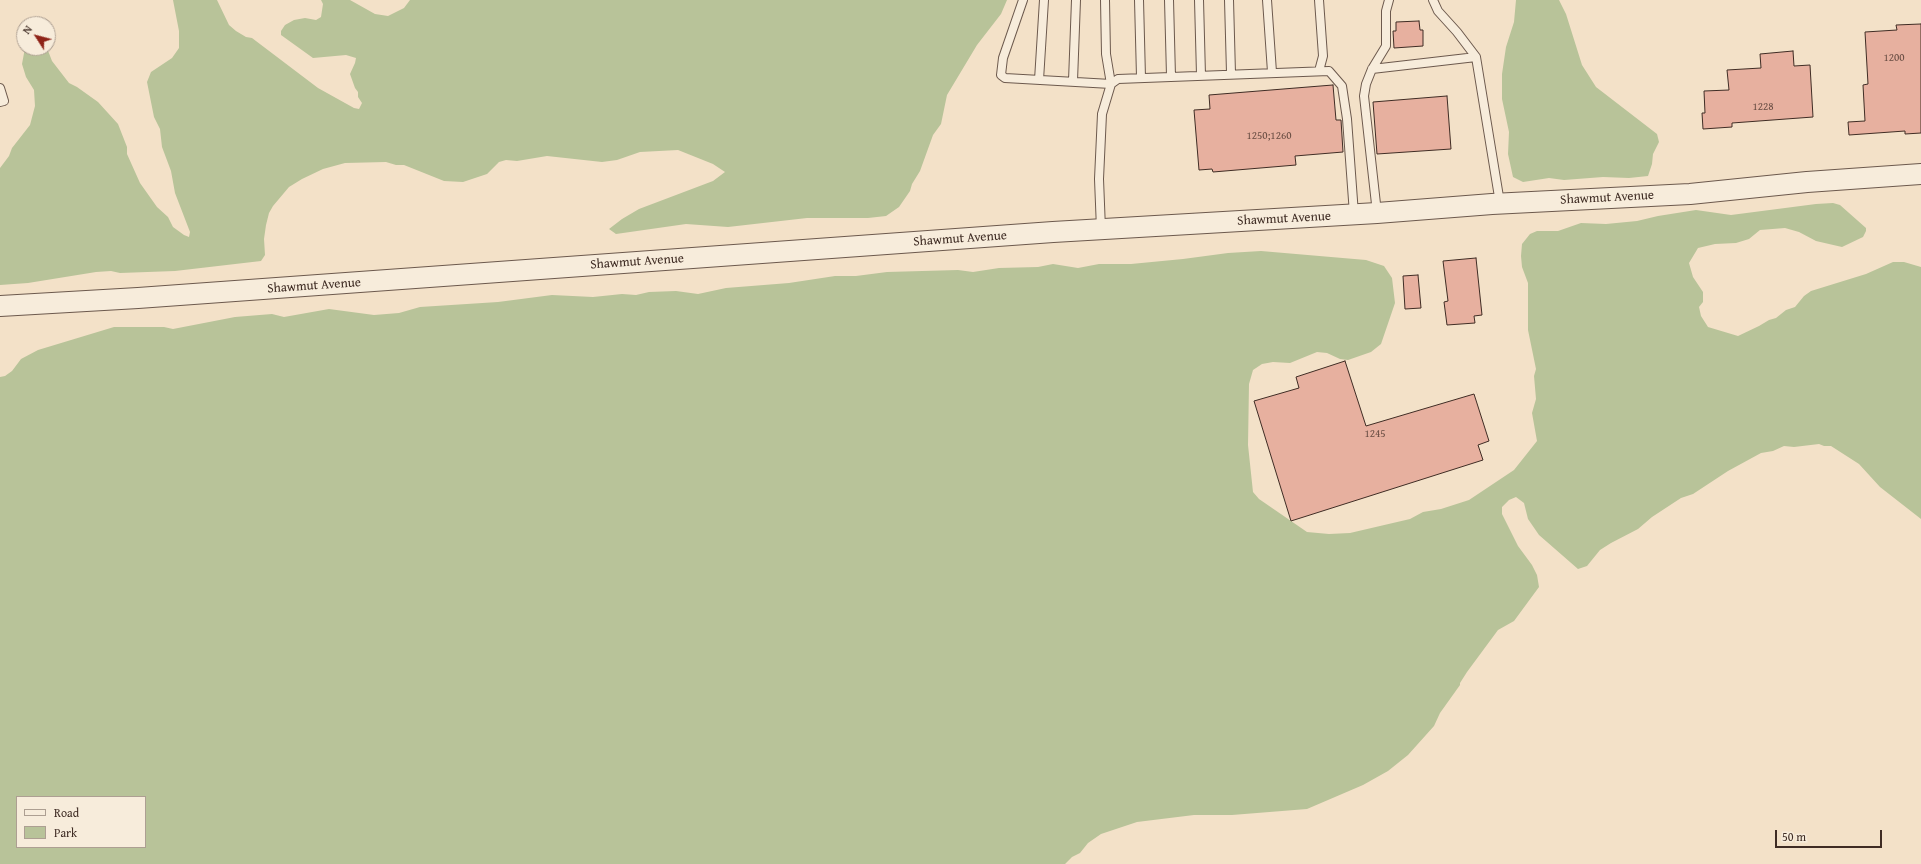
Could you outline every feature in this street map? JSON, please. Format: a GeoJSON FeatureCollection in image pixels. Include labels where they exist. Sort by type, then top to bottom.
{"type":"FeatureCollection","features":[{"type":"Feature","properties":{"kind":"street","name":"Shawmut Avenue"},"geometry":{"type":"LineString","coordinates":[[0,306],[138,298],[1101,230],[1354,215],[1500,203],[1690,194],[1806,182],[1921,174]]}},
{"type":"Feature","properties":{"kind":"lane"},"geometry":{"type":"LineString","coordinates":[[1023,0],[1003,58],[1000,75],[1005,78],[1111,84],[1118,79],[1141,77],[1329,71],[1342,86],[1348,119],[1354,215]]}},
{"type":"Feature","properties":{"kind":"lane"},"geometry":{"type":"LineString","coordinates":[[1039,80],[1044,0]]}},
{"type":"Feature","properties":{"kind":"lane"},"geometry":{"type":"LineString","coordinates":[[1073,81],[1076,0]]}},
{"type":"Feature","properties":{"kind":"lane"},"geometry":{"type":"LineString","coordinates":[[1101,230],[1098,179],[1102,114],[1111,84],[1106,54],[1105,0]]}},
{"type":"Feature","properties":{"kind":"lane"},"geometry":{"type":"LineString","coordinates":[[1139,0],[1141,77]]}},
{"type":"Feature","properties":{"kind":"lane"},"geometry":{"type":"LineString","coordinates":[[1169,0],[1171,76]]}},
{"type":"Feature","properties":{"kind":"lane"},"geometry":{"type":"LineString","coordinates":[[1199,0],[1201,75]]}},
{"type":"Feature","properties":{"kind":"lane"},"geometry":{"type":"LineString","coordinates":[[1229,0],[1231,73]]}},
{"type":"Feature","properties":{"kind":"lane"},"geometry":{"type":"LineString","coordinates":[[1267,0],[1272,72]]}},
{"type":"Feature","properties":{"kind":"lane"},"geometry":{"type":"LineString","coordinates":[[1319,0],[1323,56],[1319,71]]}},
{"type":"Feature","properties":{"kind":"lane"},"geometry":{"type":"LineString","coordinates":[[1377,213],[1364,96],[1366,84],[1372,69],[1386,46],[1386,11],[1389,0]]}},
{"type":"Feature","properties":{"kind":"lane"},"geometry":{"type":"LineString","coordinates":[[1433,0],[1438,12],[1457,32],[1476,57],[1500,203]]}},
{"type":"Feature","properties":{"kind":"lane"},"geometry":{"type":"LineString","coordinates":[[1372,69],[1476,57]]}},
{"type":"Feature","properties":{"kind":"lane"},"geometry":{"type":"LineString","coordinates":[[0,88],[4,101],[0,102]]}},
{"type":"Feature","properties":{"kind":"green space"},"geometry":{"type":"Polygon","coordinates":[[[173,0],[217,0],[229,25],[236,31],[246,37],[252,38],[318,88],[354,108],[359,109],[362,103],[358,97],[358,92],[350,74],[356,58],[346,55],[313,58],[281,35],[281,31],[285,25],[294,20],[305,18],[316,20],[321,17],[323,4],[321,0],[350,0],[375,14],[388,16],[404,8],[410,0],[1007,0],[1001,14],[977,45],[947,95],[941,124],[933,135],[920,171],[912,184],[910,191],[899,207],[886,216],[868,218],[807,218],[728,227],[686,224],[616,234],[609,229],[639,209],[713,181],[725,172],[713,164],[678,150],[640,152],[617,160],[602,162],[547,156],[517,161],[506,160],[499,162],[487,174],[463,182],[444,181],[404,165],[396,165],[386,162],[345,163],[323,169],[289,187],[269,213],[264,239],[265,255],[261,261],[175,271],[120,273],[111,271],[96,272],[28,283],[0,285],[0,168],[9,156],[12,148],[30,125],[35,106],[34,90],[26,77],[22,64],[24,56],[50,56],[52,61],[69,83],[98,102],[118,124],[127,147],[127,154],[140,183],[157,207],[168,217],[173,227],[189,237],[190,232],[175,193],[171,171],[162,147],[160,129],[154,117],[147,82],[151,72],[172,58],[179,48],[179,31],[173,0]]]}},
{"type":"Feature","properties":{"kind":"green space"},"geometry":{"type":"Polygon","coordinates":[[[1516,0],[1559,0],[1566,14],[1582,65],[1596,87],[1657,134],[1659,142],[1653,154],[1652,164],[1648,176],[1564,180],[1549,178],[1523,182],[1513,177],[1508,154],[1509,132],[1502,99],[1502,74],[1506,47],[1514,22],[1516,0]]]}},
{"type":"Feature","properties":{"kind":"green space"},"geometry":{"type":"Polygon","coordinates":[[[1833,203],[1840,205],[1866,228],[1863,237],[1842,247],[1816,241],[1799,232],[1785,228],[1760,230],[1749,239],[1736,243],[1715,244],[1698,248],[1689,263],[1693,277],[1703,292],[1703,302],[1699,307],[1701,316],[1708,327],[1738,336],[1776,318],[1786,310],[1795,307],[1804,296],[1811,291],[1866,274],[1893,262],[1904,262],[1921,267],[1921,519],[1880,487],[1859,464],[1831,446],[1819,444],[1794,447],[1784,446],[1773,451],[1761,453],[1728,471],[1693,494],[1681,498],[1652,517],[1638,529],[1600,550],[1587,566],[1578,569],[1539,535],[1528,519],[1524,503],[1516,497],[1509,500],[1502,507],[1502,514],[1518,546],[1532,565],[1537,575],[1539,587],[1514,621],[1498,630],[1467,672],[1460,685],[1440,713],[1434,726],[1408,755],[1388,771],[1363,785],[1307,809],[1232,815],[1194,815],[1137,822],[1101,834],[1088,843],[1080,853],[1072,857],[1065,864],[0,864],[0,377],[5,376],[12,371],[21,359],[38,350],[114,327],[164,327],[173,329],[235,317],[272,314],[284,317],[329,309],[374,315],[399,313],[420,307],[498,302],[552,295],[593,297],[676,291],[698,294],[726,288],[789,283],[835,276],[856,276],[887,272],[958,270],[973,272],[999,268],[1038,267],[1053,264],[1078,268],[1099,264],[1131,264],[1228,253],[1261,251],[1366,260],[1384,266],[1392,278],[1395,303],[1381,344],[1371,352],[1348,360],[1340,359],[1327,353],[1317,352],[1290,363],[1273,362],[1262,364],[1253,370],[1249,384],[1248,445],[1253,492],[1259,499],[1307,532],[1329,534],[1350,533],[1410,519],[1423,512],[1441,509],[1469,500],[1514,470],[1537,441],[1532,413],[1536,399],[1534,376],[1536,369],[1528,330],[1528,283],[1522,267],[1521,256],[1522,244],[1530,234],[1537,231],[1558,231],[1581,223],[1606,224],[1637,221],[1696,210],[1731,215],[1833,203]]]}},
{"type":"Feature","properties":{"kind":"building"},"geometry":{"type":"Polygon","coordinates":[[[1419,21],[1420,30],[1423,30],[1423,46],[1394,48],[1393,31],[1396,31],[1396,22],[1419,21]]]}},
{"type":"Feature","properties":{"kind":"building"},"geometry":{"type":"Polygon","coordinates":[[[1921,24],[1921,133],[1905,134],[1905,131],[1849,135],[1848,122],[1865,121],[1863,85],[1868,84],[1865,32],[1897,30],[1896,25],[1921,24]]]}},
{"type":"Feature","properties":{"kind":"building"},"geometry":{"type":"Polygon","coordinates":[[[1793,51],[1794,66],[1810,65],[1813,117],[1732,123],[1732,127],[1703,129],[1702,113],[1705,113],[1704,91],[1729,90],[1727,70],[1761,68],[1760,54],[1793,51]]]}},
{"type":"Feature","properties":{"kind":"building"},"geometry":{"type":"Polygon","coordinates":[[[1333,85],[1336,120],[1341,120],[1343,152],[1295,156],[1296,165],[1213,172],[1212,169],[1199,170],[1194,110],[1210,109],[1209,95],[1333,85]]]}},
{"type":"Feature","properties":{"kind":"building"},"geometry":{"type":"Polygon","coordinates":[[[1447,96],[1451,149],[1377,154],[1373,102],[1447,96]]]}},
{"type":"Feature","properties":{"kind":"building"},"geometry":{"type":"Polygon","coordinates":[[[1476,258],[1482,315],[1474,316],[1475,323],[1447,325],[1444,302],[1448,301],[1443,261],[1476,258]]]}},
{"type":"Feature","properties":{"kind":"building"},"geometry":{"type":"Polygon","coordinates":[[[1418,275],[1421,308],[1405,309],[1403,276],[1418,275]]]}},
{"type":"Feature","properties":{"kind":"building"},"geometry":{"type":"Polygon","coordinates":[[[1345,361],[1366,426],[1474,394],[1489,441],[1478,445],[1483,460],[1291,521],[1254,401],[1299,388],[1296,377],[1345,361]]]}}]}
